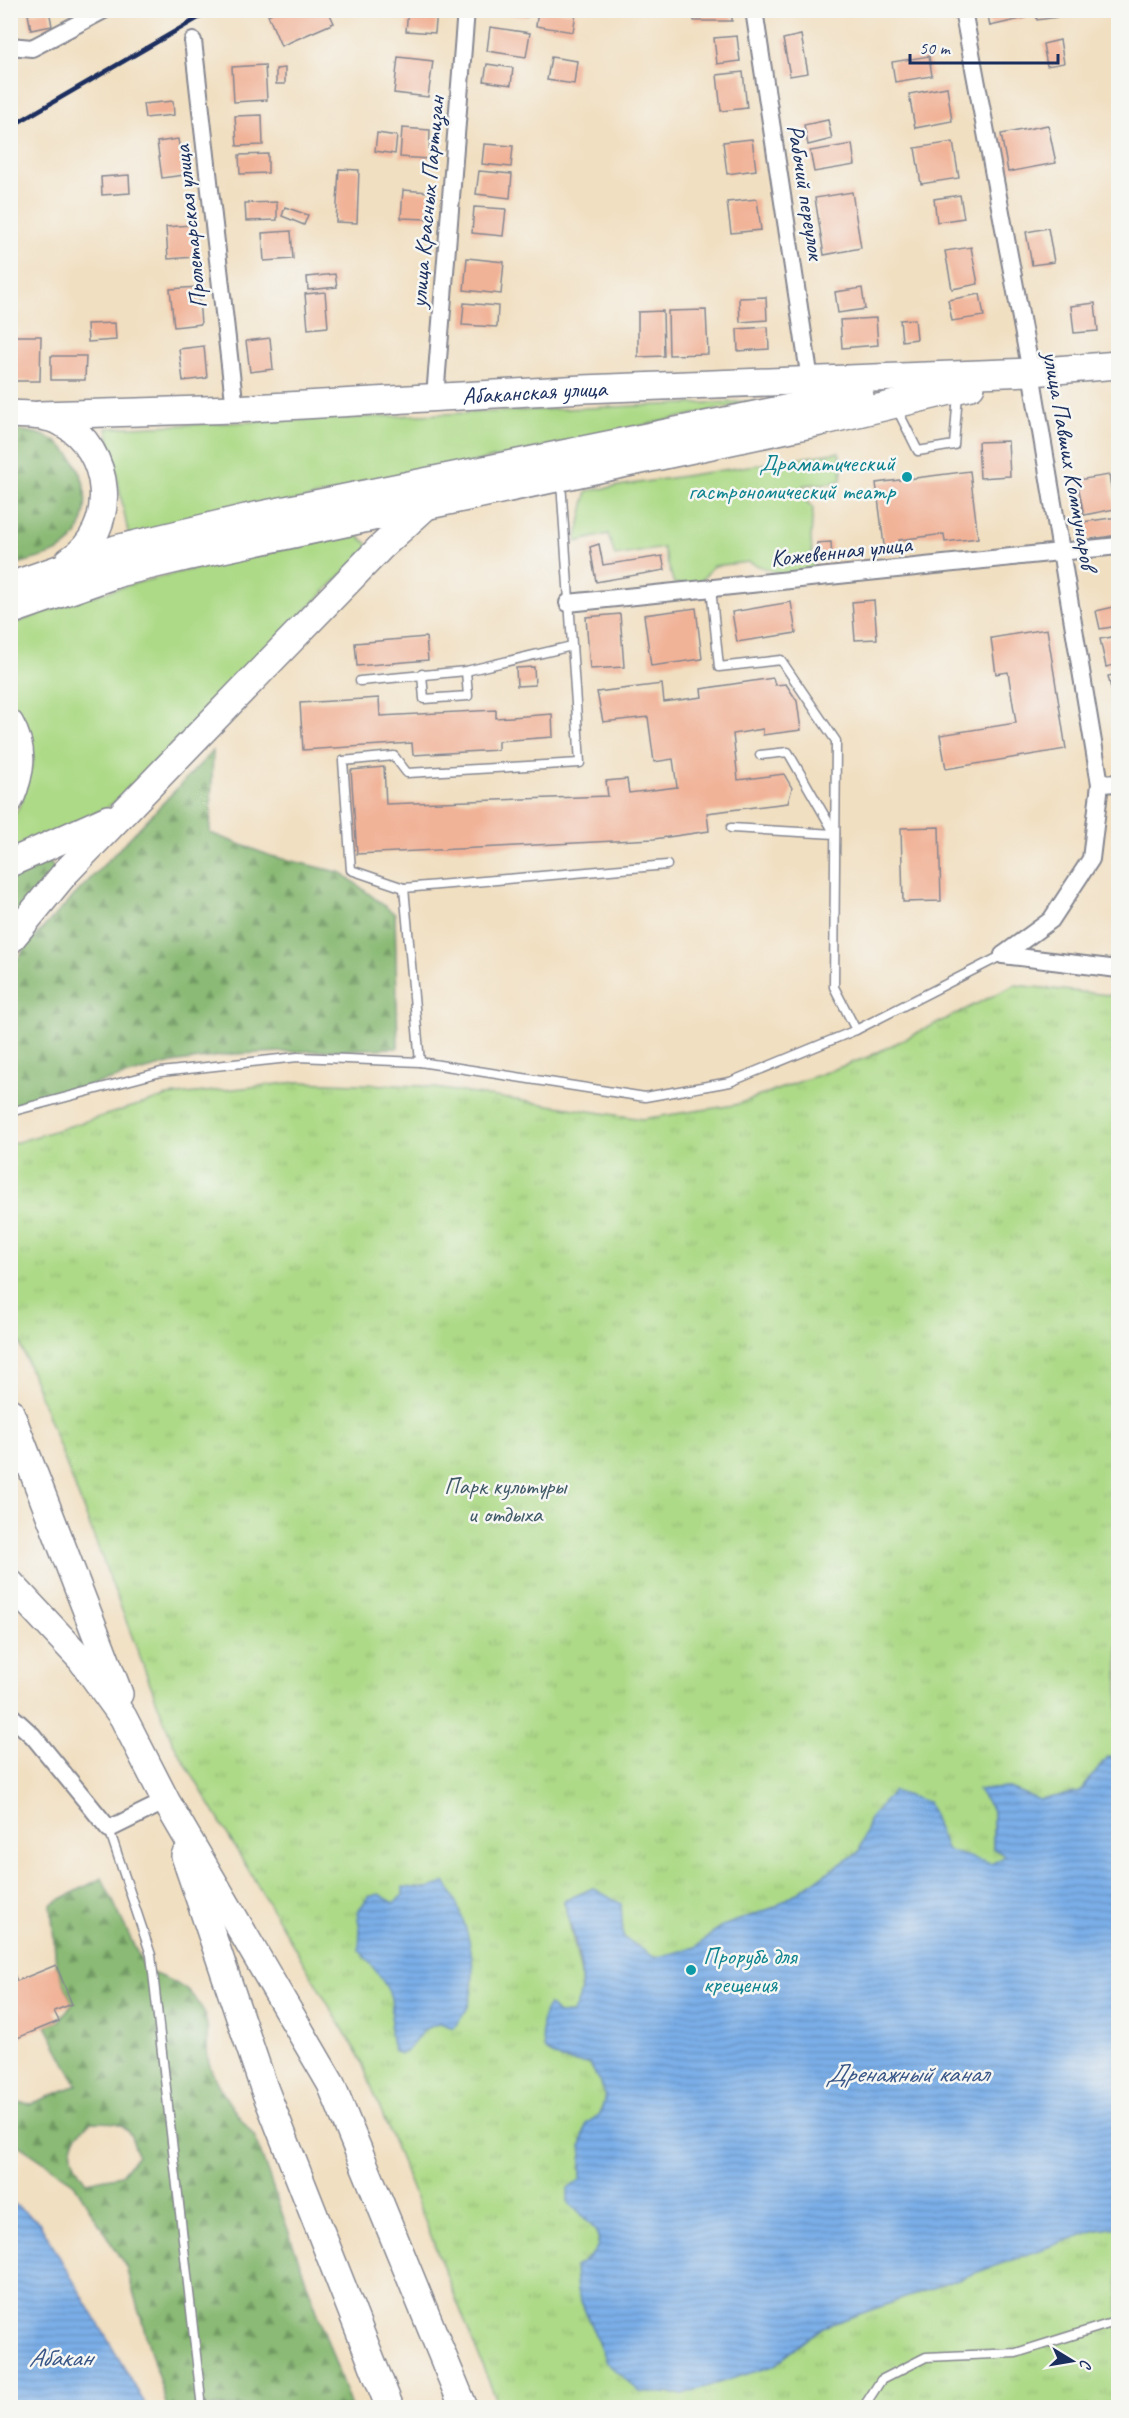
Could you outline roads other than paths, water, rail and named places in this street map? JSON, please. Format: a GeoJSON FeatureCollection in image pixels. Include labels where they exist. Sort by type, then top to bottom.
{"type":"FeatureCollection","features":[{"type":"Feature","properties":{"kind":"main road"},"geometry":{"type":"LineString","coordinates":[[10,586],[116,549],[246,518],[793,407],[1031,372],[1119,365]]}},
{"type":"Feature","properties":{"kind":"main road","name":"Абаканская улица"},"geometry":{"type":"LineString","coordinates":[[10,414],[235,409],[435,397],[1031,372]]}},
{"type":"Feature","properties":{"kind":"main road"},"geometry":{"type":"LineString","coordinates":[[10,611],[123,572],[252,541],[426,506],[1031,372]]}},
{"type":"Feature","properties":{"kind":"main road"},"geometry":{"type":"LineString","coordinates":[[40,415],[59,421],[75,431],[93,454],[102,481],[103,510],[92,539],[72,560],[55,569]]}},
{"type":"Feature","properties":{"kind":"main road"},"geometry":{"type":"LineString","coordinates":[[10,940],[66,872],[380,548],[426,506]]}},
{"type":"Feature","properties":{"kind":"main road"},"geometry":{"type":"LineString","coordinates":[[10,724],[21,756],[18,777],[10,799]]}},
{"type":"Feature","properties":{"kind":"main road"},"geometry":{"type":"LineString","coordinates":[[10,863],[105,821],[143,793]]}},
{"type":"Feature","properties":{"kind":"main road"},"geometry":{"type":"LineString","coordinates":[[10,1412],[139,1745],[166,1801],[331,2084],[464,2408]]}},
{"type":"Feature","properties":{"kind":"main road"},"geometry":{"type":"LineString","coordinates":[[10,1583],[81,1659],[139,1745]]}},
{"type":"Feature","properties":{"kind":"main road"},"geometry":{"type":"LineString","coordinates":[[166,1801],[264,2088],[390,2408]]}},
{"type":"Feature","properties":{"kind":"street"},"geometry":{"type":"LineString","coordinates":[[10,46],[32,48],[104,10]]}},
{"type":"Feature","properties":{"kind":"street","name":"улица Красных Партизан"},"geometry":{"type":"LineString","coordinates":[[435,397],[466,10]]}},
{"type":"Feature","properties":{"kind":"street","name":"Рабочий переулок"},"geometry":{"type":"LineString","coordinates":[[754,10],[810,380]]}},
{"type":"Feature","properties":{"kind":"street","name":"улица Павших Коммунаров"},"geometry":{"type":"LineString","coordinates":[[963,10],[1031,372],[1100,784],[1091,860],[1051,920],[1003,955]]}},
{"type":"Feature","properties":{"kind":"street","name":"Пролетарская улица"},"geometry":{"type":"LineString","coordinates":[[193,41],[235,409]]}},
{"type":"Feature","properties":{"kind":"street","name":"Кожевенная улица"},"geometry":{"type":"LineString","coordinates":[[568,603],[1119,546]]}},
{"type":"Feature","properties":{"kind":"street"},"geometry":{"type":"LineString","coordinates":[[1100,784],[1119,783]]}},
{"type":"Feature","properties":{"kind":"street"},"geometry":{"type":"LineString","coordinates":[[1003,955],[1119,969]]}},
{"type":"Feature","properties":{"kind":"street"},"geometry":{"type":"LineString","coordinates":[[10,1715],[33,1736],[109,1829],[166,1801]]}},
{"type":"Feature","properties":{"kind":"lane"},"geometry":{"type":"LineString","coordinates":[[894,404],[918,451],[954,445],[958,389]]}},
{"type":"Feature","properties":{"kind":"lane"},"geometry":{"type":"LineString","coordinates":[[561,476],[580,763],[407,772],[394,756],[343,760],[351,870],[404,888],[667,865]]}},
{"type":"Feature","properties":{"kind":"lane"},"geometry":{"type":"LineString","coordinates":[[711,588],[719,667],[781,660],[836,741],[834,987],[856,1030]]}},
{"type":"Feature","properties":{"kind":"lane"},"geometry":{"type":"LineString","coordinates":[[360,681],[466,670],[572,646]]}},
{"type":"Feature","properties":{"kind":"lane"},"geometry":{"type":"LineString","coordinates":[[422,674],[424,699],[468,696],[466,670]]}},
{"type":"Feature","properties":{"kind":"lane"},"geometry":{"type":"LineString","coordinates":[[760,755],[788,752],[835,834]]}},
{"type":"Feature","properties":{"kind":"lane"},"geometry":{"type":"LineString","coordinates":[[731,828],[835,834]]}},
{"type":"Feature","properties":{"kind":"lane"},"geometry":{"type":"LineString","coordinates":[[404,888],[420,1062]]}},
{"type":"Feature","properties":{"kind":"lane"},"geometry":{"type":"LineString","coordinates":[[10,1112],[161,1072],[298,1057],[420,1062],[645,1097],[730,1082],[856,1030],[1003,955]]}},
{"type":"Feature","properties":{"kind":"lane"},"geometry":{"type":"LineString","coordinates":[[109,1829],[151,1955],[202,2408]]}},
{"type":"Feature","properties":{"kind":"lane"},"geometry":{"type":"LineString","coordinates":[[863,2408],[881,2380],[926,2357],[1016,2353],[1119,2321]]}},
{"type":"Feature","properties":{"kind":"water","name":"Дренажный канал"},"geometry":{"type":"Polygon","coordinates":[[[1108,1757],[1118,1757],[1118,2227],[1096,2230],[823,2327],[773,2366],[683,2394],[640,2392],[606,2362],[577,2291],[575,2267],[596,2250],[599,2242],[593,2227],[568,2202],[568,2189],[581,2179],[581,2147],[586,2124],[600,2114],[606,2095],[590,2064],[562,2060],[545,2051],[542,2027],[546,2010],[549,2005],[558,2014],[572,2013],[581,1987],[579,1958],[564,1901],[593,1888],[621,1904],[623,1937],[655,1958],[696,1947],[720,1927],[775,1907],[859,1852],[870,1818],[893,1791],[928,1802],[946,1850],[991,1864],[1006,1856],[993,1848],[993,1811],[978,1790],[1009,1788],[1039,1800],[1080,1792],[1108,1757]]]}},
{"type":"Feature","properties":{"kind":"water"},"geometry":{"type":"Polygon","coordinates":[[[446,1882],[460,1910],[469,1941],[473,1973],[469,2004],[454,2028],[440,2023],[425,2029],[406,2052],[400,2054],[394,2051],[391,2043],[391,1998],[386,1986],[359,1950],[360,1929],[357,1913],[368,1897],[379,1894],[394,1903],[403,1895],[403,1887],[428,1889],[446,1882]]]}},
{"type":"Feature","properties":{"kind":"water","name":"Абакан"},"geometry":{"type":"Polygon","coordinates":[[[10,2201],[39,2222],[147,2407],[11,2407],[10,2201]]]}},
{"type":"Feature","properties":{"kind":"railway"},"geometry":{"type":"LineString","coordinates":[[10,127],[212,10]]}},
{"type":"Feature","properties":{"kind":"place","name":"Драматический гастрономический театр"},"geometry":{"type":"Point","coordinates":[907,477]}},
{"type":"Feature","properties":{"kind":"place","name":"Прорубь для крещения"},"geometry":{"type":"Point","coordinates":[691,1970]}},
{"type":"Feature","properties":{"kind":"park label","name":"Парк культуры и отдыха"},"geometry":{"type":"Point","coordinates":[505,1500]}}]}
